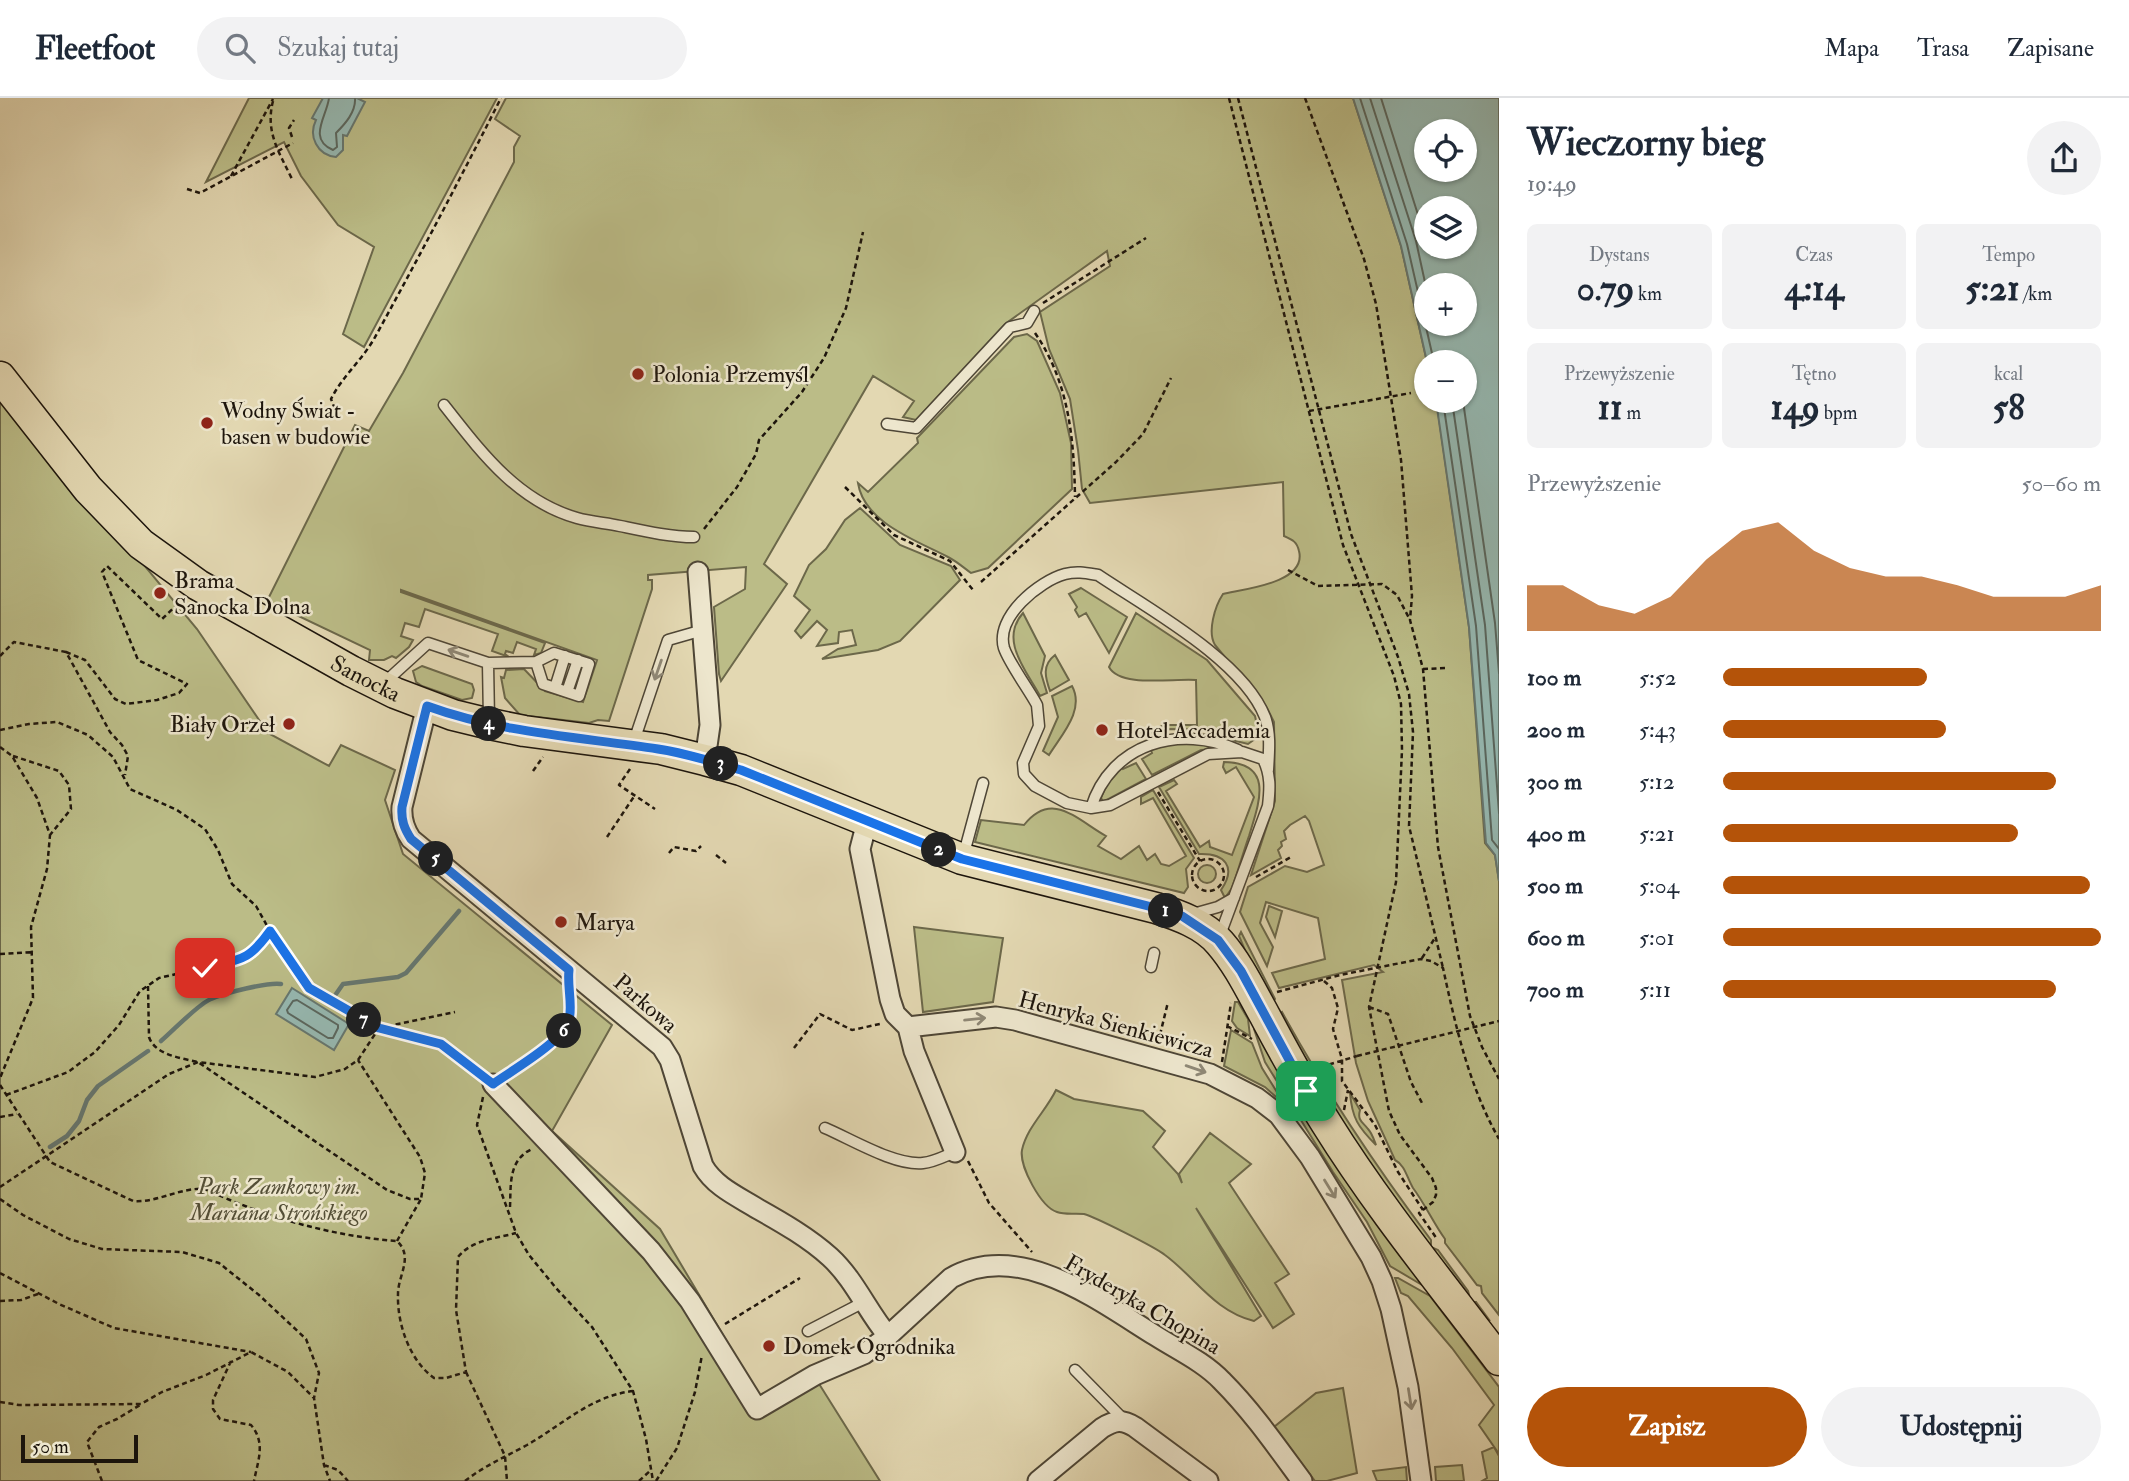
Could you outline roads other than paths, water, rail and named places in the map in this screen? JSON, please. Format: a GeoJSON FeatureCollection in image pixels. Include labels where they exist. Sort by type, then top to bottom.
{"type":"FeatureCollection","features":[{"type":"Feature","properties":{"kind":"main road","name":"Sanocka"},"geometry":{"type":"LineString","coordinates":[[0,377],[88,489],[141,544],[198,585],[381,687],[427,706],[489,724],[631,758],[705,760],[741,770],[962,859],[1169,917],[1218,940],[1241,971],[1329,1128],[1499,1360]]}},
{"type":"Feature","properties":{"kind":"street"},"geometry":{"type":"LineString","coordinates":[[698,572],[710,725],[705,760]]}},
{"type":"Feature","properties":{"kind":"street","name":"Parkowa"},"geometry":{"type":"LineString","coordinates":[[427,706],[402,807],[402,823],[411,839],[656,1041],[666,1052],[703,1166],[711,1178],[820,1249],[855,1285],[888,1336]]}},
{"type":"Feature","properties":{"kind":"street"},"geometry":{"type":"LineString","coordinates":[[867,822],[860,849],[862,865],[890,999],[895,1014],[908,1027],[914,1051],[960,1153]]}},
{"type":"Feature","properties":{"kind":"street","name":"Henryka Sienkiewicza"},"geometry":{"type":"LineString","coordinates":[[908,1027],[996,1017],[1015,1020],[1210,1074],[1257,1098],[1279,1115],[1317,1168],[1371,1257],[1382,1281],[1408,1387],[1421,1481]]}},
{"type":"Feature","properties":{"kind":"street"},"geometry":{"type":"LineString","coordinates":[[493,1084],[651,1251],[711,1332],[757,1409],[815,1375],[863,1354],[888,1336]]}},
{"type":"Feature","properties":{"kind":"street","name":"Fryderyka Chopina"},"geometry":{"type":"LineString","coordinates":[[888,1336],[943,1285],[960,1273],[972,1269],[1036,1264],[1214,1373],[1234,1394],[1302,1481]]}},
{"type":"Feature","properties":{"kind":"street"},"geometry":{"type":"LineString","coordinates":[[1038,1481],[1114,1421],[1125,1421],[1208,1481]]}},
{"type":"Feature","properties":{"kind":"lane"},"geometry":{"type":"LineString","coordinates":[[887,424],[916,428],[1010,327],[1027,323],[1034,311]]}},
{"type":"Feature","properties":{"kind":"lane"},"geometry":{"type":"LineString","coordinates":[[444,405],[479,449],[508,480],[531,498],[576,517],[633,529],[694,537]]}},
{"type":"Feature","properties":{"kind":"lane"},"geometry":{"type":"LineString","coordinates":[[1218,940],[1268,806],[1269,729],[1257,702],[1203,644],[1098,575],[1080,571],[1064,574],[1050,580],[1013,611],[1006,624],[1004,648],[1038,705],[1040,716],[1039,726],[1023,762],[1024,774],[1035,786],[1067,803],[1091,808],[1110,805],[1208,754],[1242,752]]}},
{"type":"Feature","properties":{"kind":"lane"},"geometry":{"type":"LineString","coordinates":[[631,758],[668,639],[703,630]]}},
{"type":"Feature","properties":{"kind":"lane"},"geometry":{"type":"LineString","coordinates":[[381,687],[428,643],[488,663],[536,662],[554,653],[578,660],[589,664],[579,696],[543,684],[536,662]]}},
{"type":"Feature","properties":{"kind":"lane"},"geometry":{"type":"LineString","coordinates":[[555,688],[565,656]]}},
{"type":"Feature","properties":{"kind":"lane"},"geometry":{"type":"LineString","coordinates":[[488,663],[489,724]]}},
{"type":"Feature","properties":{"kind":"lane"},"geometry":{"type":"LineString","coordinates":[[1091,808],[1102,783],[1116,765],[1153,743],[1169,738],[1204,739],[1222,743],[1263,759],[1268,770]]}},
{"type":"Feature","properties":{"kind":"lane"},"geometry":{"type":"LineString","coordinates":[[962,859],[983,783]]}},
{"type":"Feature","properties":{"kind":"lane"},"geometry":{"type":"LineString","coordinates":[[1169,917],[1218,907],[1228,903],[1236,895]]}},
{"type":"Feature","properties":{"kind":"lane"},"geometry":{"type":"LineString","coordinates":[[1151,967],[1154,953]]}},
{"type":"Feature","properties":{"kind":"lane"},"geometry":{"type":"LineString","coordinates":[[825,1128],[913,1163],[926,1163],[960,1153]]}},
{"type":"Feature","properties":{"kind":"lane"},"geometry":{"type":"LineString","coordinates":[[808,1331],[864,1302]]}},
{"type":"Feature","properties":{"kind":"lane"},"geometry":{"type":"LineString","coordinates":[[1075,1370],[1125,1421]]}},
{"type":"Feature","properties":{"kind":"water"},"geometry":{"type":"Polygon","coordinates":[[[323,98],[357,98],[365,102],[347,136],[343,135],[343,150],[336,157],[319,149],[314,138],[316,120],[312,118],[323,98]]]}},
{"type":"Feature","properties":{"kind":"water"},"geometry":{"type":"Polygon","coordinates":[[[1353,98],[1499,98],[1499,881],[1495,855],[1486,843],[1469,627],[1438,413],[1477,413],[1477,350],[1424,350],[1421,336],[1477,336],[1477,273],[1414,273],[1414,304],[1401,246],[1353,98]]]}},
{"type":"Feature","properties":{"kind":"water"},"geometry":{"type":"Polygon","coordinates":[[[292,988],[349,1024],[334,1050],[276,1014],[292,988]]]}},
{"type":"Feature","properties":{"kind":"waterway"},"geometry":{"type":"LineString","coordinates":[[336,994],[343,984],[398,977],[406,973],[459,911]]}},
{"type":"Feature","properties":{"kind":"waterway"},"geometry":{"type":"LineString","coordinates":[[161,1041],[211,999],[246,988],[281,984]]}},
{"type":"Feature","properties":{"kind":"waterway"},"geometry":{"type":"LineString","coordinates":[[50,1147],[67,1136],[79,1121],[87,1100],[98,1086],[148,1051]]}},
{"type":"Feature","properties":{"kind":"place","name":"Polonia Przemyśl"},"geometry":{"type":"Point","coordinates":[638,374]}},
{"type":"Feature","properties":{"kind":"place","name":"Wodny Świat - basen w budowie"},"geometry":{"type":"Point","coordinates":[207,423]}},
{"type":"Feature","properties":{"kind":"place","name":"Brama Sanocka Dolna"},"geometry":{"type":"Point","coordinates":[160,593]}},
{"type":"Feature","properties":{"kind":"place","name":"Biały Orzeł"},"geometry":{"type":"Point","coordinates":[289,724]}},
{"type":"Feature","properties":{"kind":"place","name":"Hotel Accademia"},"geometry":{"type":"Point","coordinates":[1102,730]}},
{"type":"Feature","properties":{"kind":"place","name":"Marya"},"geometry":{"type":"Point","coordinates":[561,922]}},
{"type":"Feature","properties":{"kind":"place","name":"Domek Ogrodnika"},"geometry":{"type":"Point","coordinates":[769,1346]}},
{"type":"Feature","properties":{"kind":"park label","name":"Park Zamkowy im. Mariana Strońskiego"},"geometry":{"type":"Point","coordinates":[279,1199]}}]}
